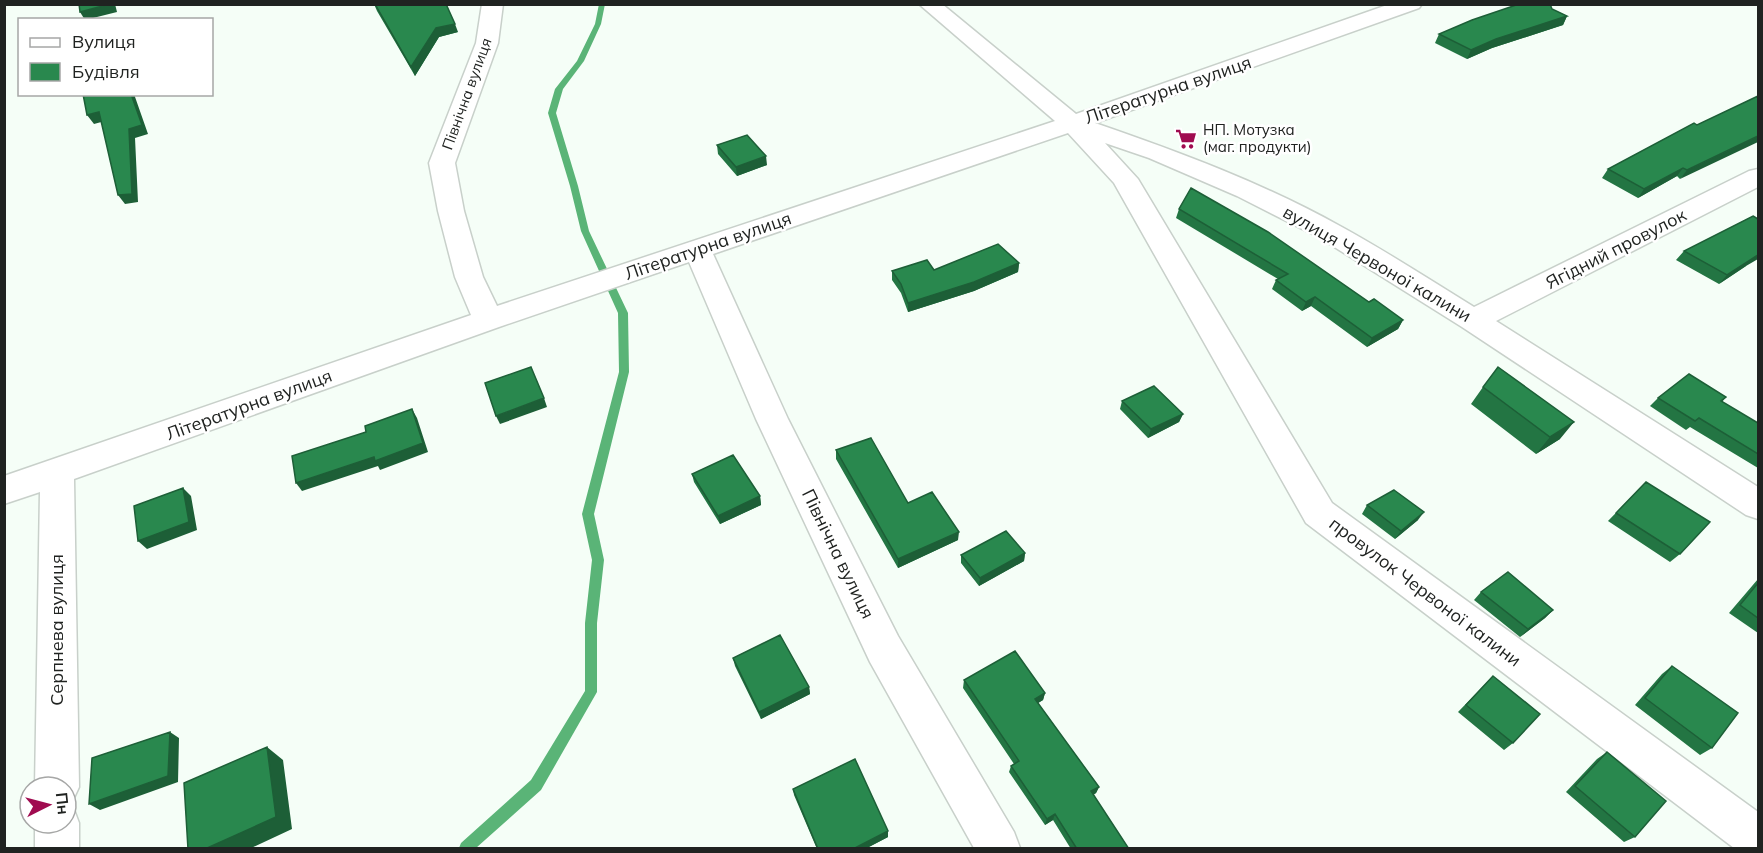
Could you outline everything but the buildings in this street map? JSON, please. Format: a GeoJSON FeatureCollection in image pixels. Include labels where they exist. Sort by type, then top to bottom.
{"type":"FeatureCollection","features":[{"type":"Feature","properties":{"kind":"street","name":"Північна вулиця"},"geometry":{"type":"LineString","coordinates":[[488,320],[469,277],[451,211],[442,163],[488,43],[494,4]]}},
{"type":"Feature","properties":{"kind":"street","name":"вулиця Червоної калини"},"geometry":{"type":"LineString","coordinates":[[929,4],[1072,123],[1158,153],[1246,190],[1330,232],[1473,320],[1758,505]]}},
{"type":"Feature","properties":{"kind":"street","name":"Літературна вулиця"},"geometry":{"type":"LineString","coordinates":[[4,490],[488,320],[1072,123],[1394,7]]}},
{"type":"Feature","properties":{"kind":"street","name":"провулок Червоної калини"},"geometry":{"type":"LineString","coordinates":[[1072,123],[1125,179],[1319,513],[1758,839]]}},
{"type":"Feature","properties":{"kind":"street","name":"Ягідний провулок"},"geometry":{"type":"LineString","coordinates":[[1473,320],[1758,177]]}},
{"type":"Feature","properties":{"kind":"street","name":"Північна вулиця"},"geometry":{"type":"LineString","coordinates":[[697,249],[772,419],[884,649],[998,849]]}},
{"type":"Feature","properties":{"kind":"street","name":"Серпнева вулиця"},"geometry":{"type":"LineString","coordinates":[[57,473],[57,775]]}},
{"type":"Feature","properties":{"kind":"waterway"},"geometry":{"type":"LineString","coordinates":[[466,848],[536,785],[591,692],[591,623],[598,560],[588,514],[624,372],[623,313],[585,231],[552,113],[559,89],[580,61],[598,24],[602,4]]}},
{"type":"Feature","properties":{"kind":"place","name":"НП. Мотузка (маг. продукти)"},"geometry":{"type":"Point","coordinates":[1186,139]}}]}
